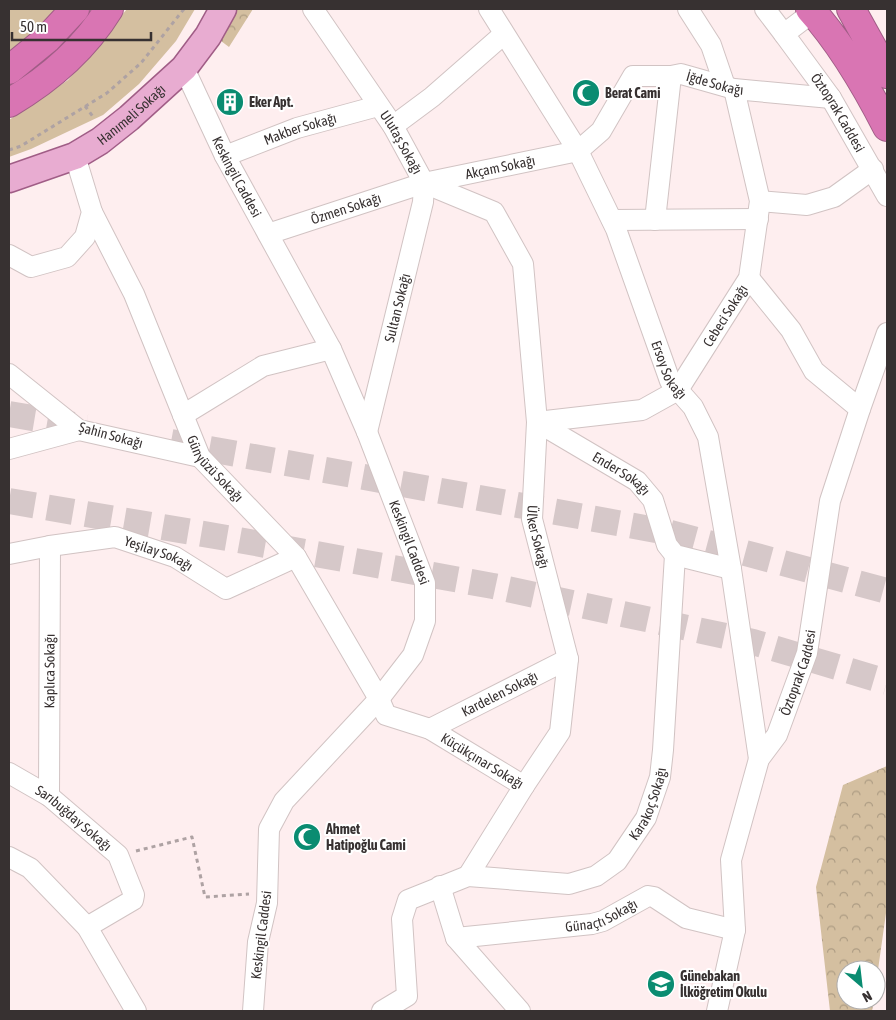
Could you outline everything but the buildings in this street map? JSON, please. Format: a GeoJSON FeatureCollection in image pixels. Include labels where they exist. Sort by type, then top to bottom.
{"type":"FeatureCollection","features":[{"type":"Feature","properties":{"kind":"highway"},"geometry":{"type":"LineString","coordinates":[[9,70],[47,39],[74,9]]}},
{"type":"Feature","properties":{"kind":"highway"},"geometry":{"type":"LineString","coordinates":[[9,103],[29,91],[66,62],[101,22],[109,9]]}},
{"type":"Feature","properties":{"kind":"highway"},"geometry":{"type":"LineString","coordinates":[[851,9],[887,74]]}},
{"type":"Feature","properties":{"kind":"highway"},"geometry":{"type":"LineString","coordinates":[[818,10],[869,42]]}},
{"type":"Feature","properties":{"kind":"highway"},"geometry":{"type":"LineString","coordinates":[[818,10],[840,48],[870,93],[887,127]]}},
{"type":"Feature","properties":{"kind":"main road","name":"Hanımeli Sokağı"},"geometry":{"type":"LineString","coordinates":[[181,61],[208,9]]}},
{"type":"Feature","properties":{"kind":"main road","name":"Hanımeli Sokağı"},"geometry":{"type":"LineString","coordinates":[[9,179],[100,140],[129,118],[181,61],[208,36],[223,9]]}},
{"type":"Feature","properties":{"kind":"main road","name":"Hanımeli Sokağı"},"geometry":{"type":"LineString","coordinates":[[9,166],[59,150],[73,150]]}},
{"type":"Feature","properties":{"kind":"street","name":"Ulutaş Sokağı"},"geometry":{"type":"LineString","coordinates":[[313,9],[393,126],[424,183],[494,212],[523,264],[537,422]]}},
{"type":"Feature","properties":{"kind":"street","name":"Ersoy Sokağı"},"geometry":{"type":"LineString","coordinates":[[489,9],[578,151],[612,220],[670,381],[693,407],[708,437],[731,569],[759,759]]}},
{"type":"Feature","properties":{"kind":"street","name":"Cebeci Sokağı"},"geometry":{"type":"LineString","coordinates":[[678,390],[748,278],[759,210],[730,88],[711,45],[688,9]]}},
{"type":"Feature","properties":{"kind":"street","name":"Öztoprak Caddesi"},"geometry":{"type":"LineString","coordinates":[[765,9],[831,98],[887,196]]}},
{"type":"Feature","properties":{"kind":"street"},"geometry":{"type":"LineString","coordinates":[[784,34],[818,10]]}},
{"type":"Feature","properties":{"kind":"street"},"geometry":{"type":"LineString","coordinates":[[393,126],[432,97],[504,34]]}},
{"type":"Feature","properties":{"kind":"street","name":"Keskingil Caddesi"},"geometry":{"type":"LineString","coordinates":[[181,61],[225,156],[331,349],[367,432],[425,583],[425,620],[413,655],[380,699],[284,801],[269,829],[267,897],[258,942],[253,1011]]}},
{"type":"Feature","properties":{"kind":"street","name":"İğde Sokağı"},"geometry":{"type":"LineString","coordinates":[[578,151],[601,131],[633,76],[671,76],[681,74],[730,88],[831,98]]}},
{"type":"Feature","properties":{"kind":"street"},"geometry":{"type":"LineString","coordinates":[[655,220],[671,76]]}},
{"type":"Feature","properties":{"kind":"street","name":"Makber Sokağı"},"geometry":{"type":"LineString","coordinates":[[225,156],[297,128],[378,106]]}},
{"type":"Feature","properties":{"kind":"street","name":"Günyüzü Sokağı"},"geometry":{"type":"LineString","coordinates":[[73,150],[92,212],[134,294],[200,458],[296,557],[380,699]]}},
{"type":"Feature","properties":{"kind":"street","name":"Akçam Sokağı"},"geometry":{"type":"LineString","coordinates":[[424,183],[578,151]]}},
{"type":"Feature","properties":{"kind":"street"},"geometry":{"type":"LineString","coordinates":[[612,220],[655,220],[807,205],[834,197],[873,169]]}},
{"type":"Feature","properties":{"kind":"street","name":"Özmen Sokağı"},"geometry":{"type":"LineString","coordinates":[[268,234],[424,183]]}},
{"type":"Feature","properties":{"kind":"street","name":"Sultan Sokağı"},"geometry":{"type":"LineString","coordinates":[[367,432],[423,202],[424,183]]}},
{"type":"Feature","properties":{"kind":"street"},"geometry":{"type":"LineString","coordinates":[[9,254],[31,267],[67,257],[85,237],[92,212]]}},
{"type":"Feature","properties":{"kind":"street"},"geometry":{"type":"LineString","coordinates":[[748,278],[790,330],[814,371],[860,409]]}},
{"type":"Feature","properties":{"kind":"street","name":"Öztoprak Caddesi"},"geometry":{"type":"LineString","coordinates":[[717,1011],[735,930],[730,860],[759,759],[777,735],[807,653],[830,501],[887,332]]}},
{"type":"Feature","properties":{"kind":"street"},"geometry":{"type":"LineString","coordinates":[[183,415],[262,366],[331,349]]}},
{"type":"Feature","properties":{"kind":"street","name":"Şahin Sokağı"},"geometry":{"type":"LineString","coordinates":[[9,374],[79,430],[200,458]]}},
{"type":"Feature","properties":{"kind":"street"},"geometry":{"type":"LineString","coordinates":[[537,422],[642,410],[678,390]]}},
{"type":"Feature","properties":{"kind":"street","name":"Ender Sokağı"},"geometry":{"type":"LineString","coordinates":[[537,422],[637,481],[653,500],[667,545],[675,555]]}},
{"type":"Feature","properties":{"kind":"street","name":"Ülker Sokağı"},"geometry":{"type":"LineString","coordinates":[[524,786],[560,732],[568,659],[532,519],[537,422]]}},
{"type":"Feature","properties":{"kind":"street"},"geometry":{"type":"LineString","coordinates":[[9,449],[79,430]]}},
{"type":"Feature","properties":{"kind":"street","name":"Yeşilay Sokağı"},"geometry":{"type":"LineString","coordinates":[[9,554],[115,537],[175,557],[226,589],[296,557]]}},
{"type":"Feature","properties":{"kind":"street","name":"Kaplıca Sokağı"},"geometry":{"type":"LineString","coordinates":[[49,796],[50,546]]}},
{"type":"Feature","properties":{"kind":"street"},"geometry":{"type":"LineString","coordinates":[[675,555],[731,569]]}},
{"type":"Feature","properties":{"kind":"street","name":"Karakoç Sokağı"},"geometry":{"type":"LineString","coordinates":[[382,1011],[407,996],[402,919],[408,900],[468,876],[569,884],[596,876],[618,862],[646,818],[660,777],[675,555]]}},
{"type":"Feature","properties":{"kind":"street","name":"Kardelen Sokağı"},"geometry":{"type":"LineString","coordinates":[[430,729],[568,659]]}},
{"type":"Feature","properties":{"kind":"street","name":"Küçükçınar Sokağı"},"geometry":{"type":"LineString","coordinates":[[380,699],[386,715],[430,729],[524,786],[468,876]]}},
{"type":"Feature","properties":{"kind":"street","name":"Sarıbuğday Sokağı"},"geometry":{"type":"LineString","coordinates":[[9,773],[49,796],[118,855]]}},
{"type":"Feature","properties":{"kind":"street"},"geometry":{"type":"LineString","coordinates":[[86,927],[133,900],[134,895],[118,855]]}},
{"type":"Feature","properties":{"kind":"street"},"geometry":{"type":"LineString","coordinates":[[9,857],[30,868],[86,927],[136,1011]]}},
{"type":"Feature","properties":{"kind":"street"},"geometry":{"type":"LineString","coordinates":[[440,886],[456,938],[520,1011]]}},
{"type":"Feature","properties":{"kind":"street","name":"Günaçtı Sokağı"},"geometry":{"type":"LineString","coordinates":[[456,938],[592,924],[603,921],[648,896],[654,897],[686,918],[735,930]]}},
{"type":"Feature","properties":{"kind":"street"},"geometry":{"type":"LineString","coordinates":[[266,1011],[267,897]]}},
{"type":"Feature","properties":{"kind":"path"},"geometry":{"type":"LineString","coordinates":[[9,150],[22,146],[107,93],[141,63],[184,9]]}},
{"type":"Feature","properties":{"kind":"path","name":"Sarıbuğday Sokağı"},"geometry":{"type":"LineString","coordinates":[[118,855],[192,837],[205,897],[267,897]]}},
{"type":"Feature","properties":{"kind":"green space"},"geometry":{"type":"Polygon","coordinates":[[[9,9],[58,9],[28,41],[9,55],[9,9]]]}},
{"type":"Feature","properties":{"kind":"green space"},"geometry":{"type":"Polygon","coordinates":[[[127,9],[195,9],[176,41],[139,84],[103,115],[31,149],[9,157],[9,120],[68,80],[127,9]]]}},
{"type":"Feature","properties":{"kind":"green space"},"geometry":{"type":"Polygon","coordinates":[[[231,9],[253,9],[229,47],[221,41],[211,45],[231,9]]]}},
{"type":"Feature","properties":{"kind":"green space"},"geometry":{"type":"Polygon","coordinates":[[[887,766],[887,906],[879,960],[836,960],[836,1010],[872,1011],[830,1011],[816,887],[843,785],[887,766]]]}},
{"type":"Feature","properties":{"kind":"tunnel"},"geometry":{"type":"LineString","coordinates":[[9,414],[86,427]]}},
{"type":"Feature","properties":{"kind":"tunnel"},"geometry":{"type":"LineString","coordinates":[[171,442],[667,532],[887,591]]}},
{"type":"Feature","properties":{"kind":"tunnel"},"geometry":{"type":"LineString","coordinates":[[9,501],[493,586],[753,642],[887,682]]}},
{"type":"Feature","properties":{"kind":"place","name":"Berat Cami"},"geometry":{"type":"Point","coordinates":[586,93]}},
{"type":"Feature","properties":{"kind":"place","name":"Eker Apt."},"geometry":{"type":"Point","coordinates":[230,102]}},
{"type":"Feature","properties":{"kind":"place","name":"Ahmet Hatipoğlu Cami"},"geometry":{"type":"Point","coordinates":[307,837]}},
{"type":"Feature","properties":{"kind":"place","name":"Günebakan İlköğretim Okulu"},"geometry":{"type":"Point","coordinates":[661,984]}}]}
